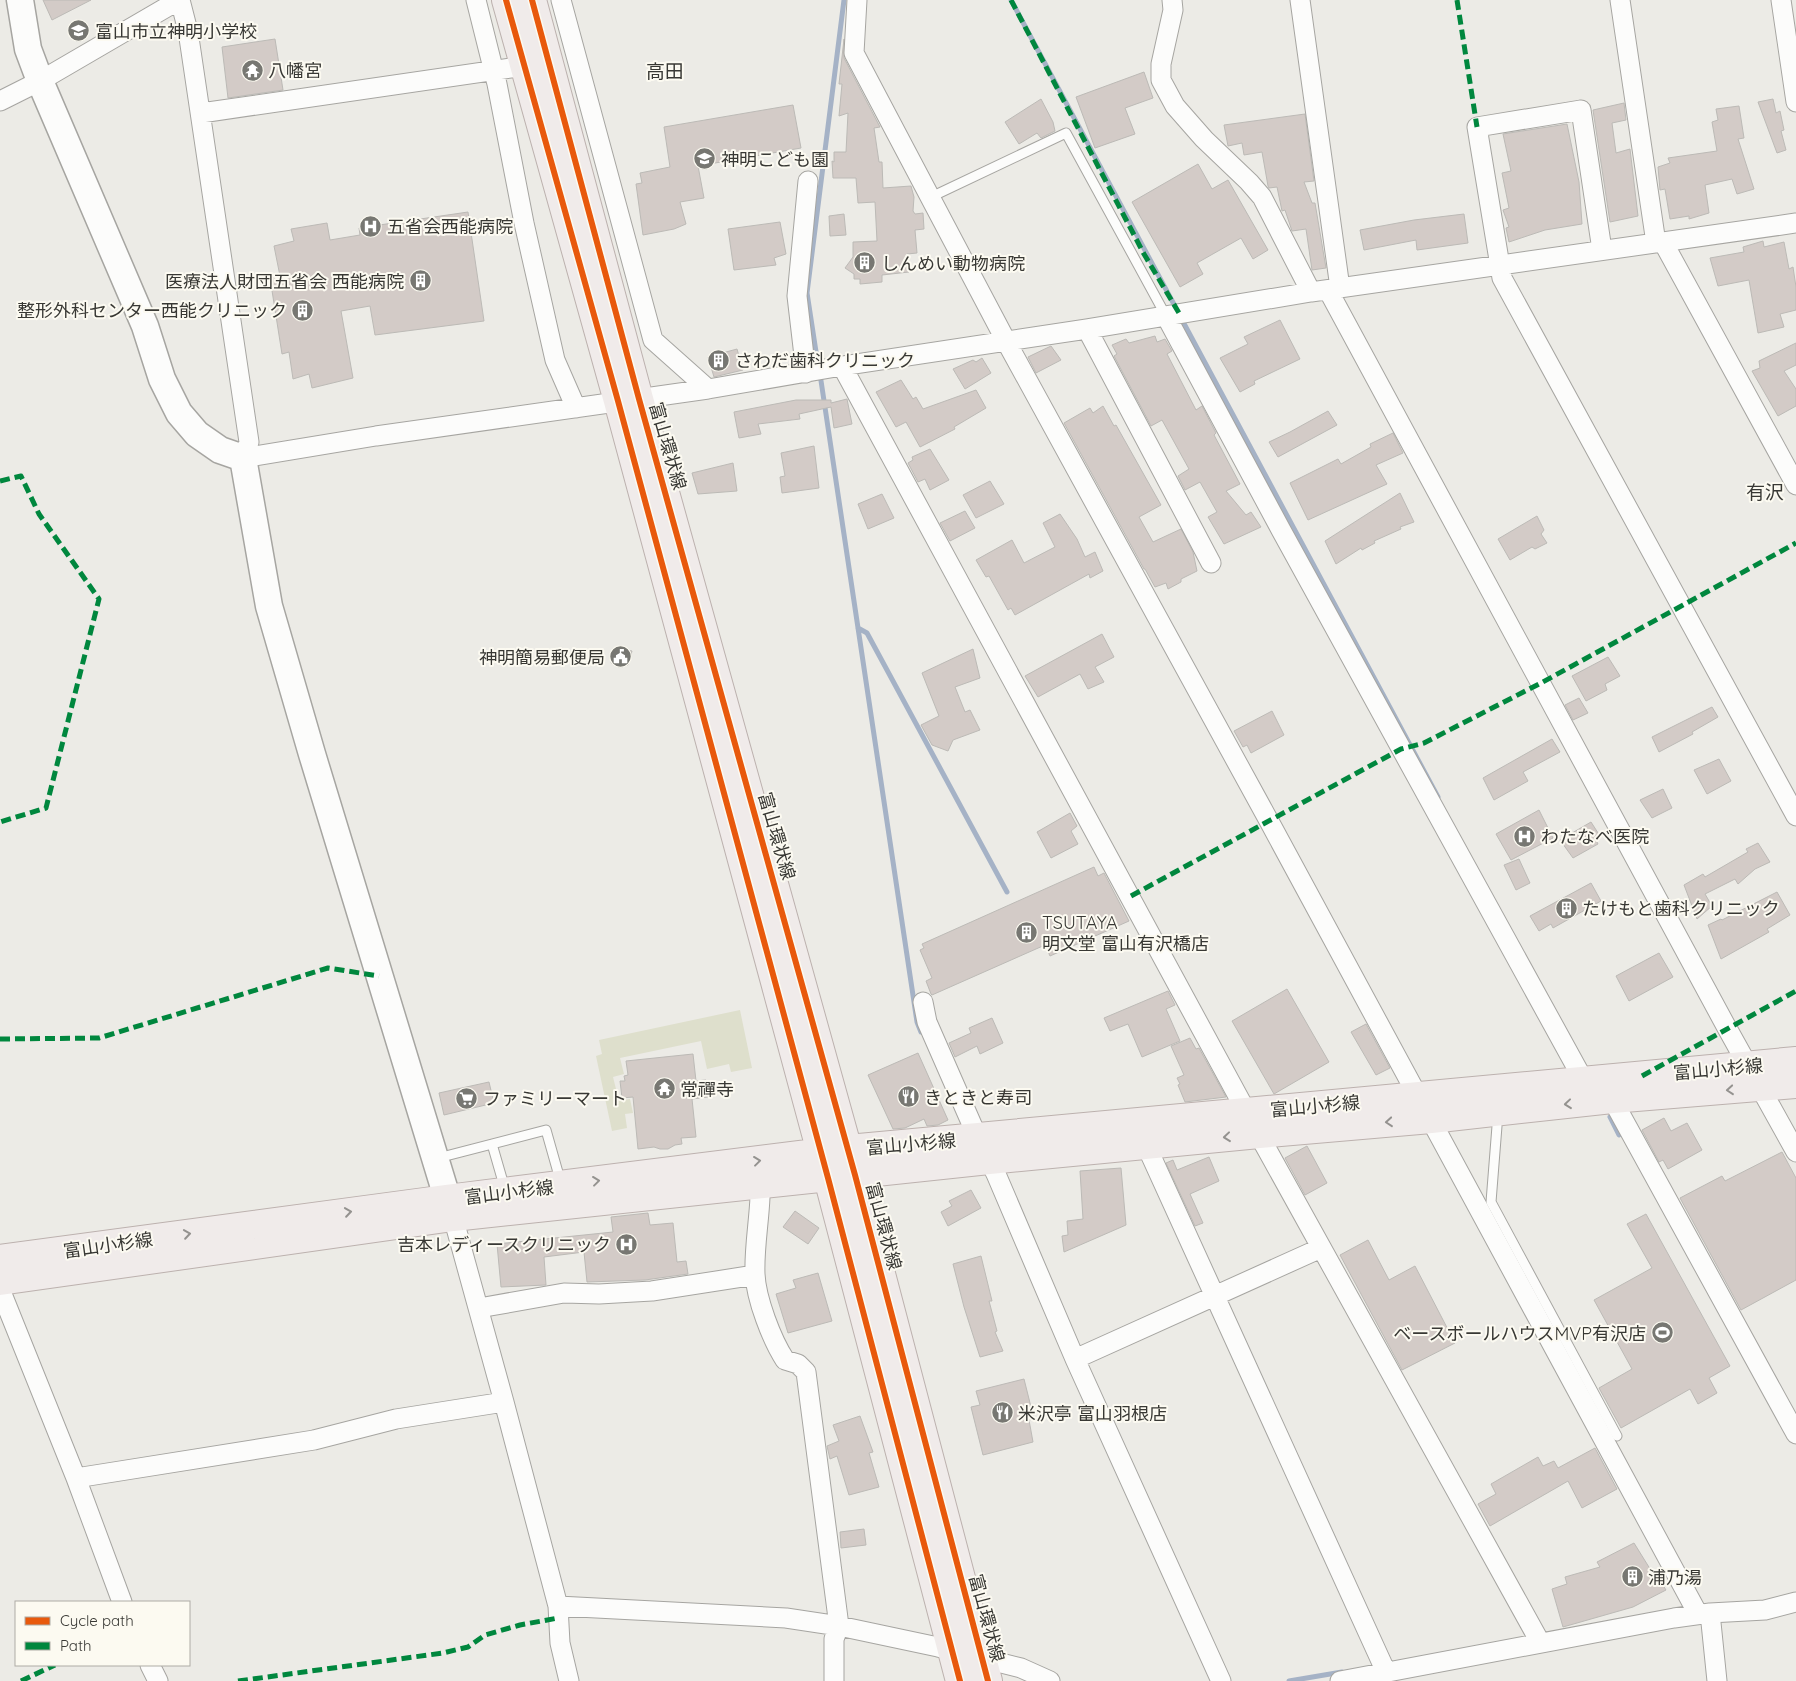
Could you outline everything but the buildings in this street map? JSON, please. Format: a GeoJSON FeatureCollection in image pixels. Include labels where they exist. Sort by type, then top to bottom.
{"type":"FeatureCollection","features":[{"type":"Feature","properties":{"kind":"main road","name":"富山環状線"},"geometry":{"type":"LineString","coordinates":[[506,0],[536,64],[629,400],[848,1149],[985,1670]]}},
{"type":"Feature","properties":{"kind":"main road","name":"富山環状線"},"geometry":{"type":"LineString","coordinates":[[532,0],[536,64]]}},
{"type":"Feature","properties":{"kind":"main road","name":"富山環状線"},"geometry":{"type":"LineString","coordinates":[[629,400],[820,1152],[960,1681]]}},
{"type":"Feature","properties":{"kind":"main road","name":"富山小杉線"},"geometry":{"type":"LineString","coordinates":[[0,1259],[450,1208],[759,1185],[855,1175],[983,1149],[1425,1108],[1612,1099],[1755,1077],[1796,1061]]}},
{"type":"Feature","properties":{"kind":"main road","name":"富山小杉線"},"geometry":{"type":"LineString","coordinates":[[1425,1108],[1584,1081],[1755,1077],[1796,1084]]}},
{"type":"Feature","properties":{"kind":"main road","name":"富山小杉線"},"geometry":{"type":"LineString","coordinates":[[0,1281],[450,1208],[506,1192],[820,1152],[848,1149],[983,1149],[1146,1145],[1253,1123]]}},
{"type":"Feature","properties":{"kind":"street"},"geometry":{"type":"LineString","coordinates":[[20,0],[28,49],[40,81],[145,326],[162,379],[179,414],[197,434],[212,445],[220,450],[243,458],[376,436],[806,373],[1327,290],[1796,223]]}},
{"type":"Feature","properties":{"kind":"street"},"geometry":{"type":"LineString","coordinates":[[0,101],[40,81],[179,0],[188,31],[201,113],[249,442],[243,458],[269,606],[479,1308],[558,1606],[560,1643],[569,1681]]}},
{"type":"Feature","properties":{"kind":"street"},"geometry":{"type":"LineString","coordinates":[[476,0],[494,71],[524,223],[555,360],[576,408]]}},
{"type":"Feature","properties":{"kind":"street"},"geometry":{"type":"LineString","coordinates":[[561,0],[654,340],[708,388]]}},
{"type":"Feature","properties":{"kind":"street"},"geometry":{"type":"LineString","coordinates":[[857,0],[854,53],[1006,341],[1425,1108],[1500,1233],[1704,1613],[1717,1681]]}},
{"type":"Feature","properties":{"kind":"street"},"geometry":{"type":"LineString","coordinates":[[1172,0],[1173,10],[1161,64],[1161,80],[1175,106],[1204,139],[1262,197],[1327,290],[1796,1152]]}},
{"type":"Feature","properties":{"kind":"street"},"geometry":{"type":"LineString","coordinates":[[1300,0],[1327,290]]}},
{"type":"Feature","properties":{"kind":"street"},"geometry":{"type":"LineString","coordinates":[[1620,0],[1660,242],[1796,485]]}},
{"type":"Feature","properties":{"kind":"street"},"geometry":{"type":"LineString","coordinates":[[1781,0],[1792,44],[1796,102]]}},
{"type":"Feature","properties":{"kind":"street"},"geometry":{"type":"LineString","coordinates":[[201,113],[494,71],[575,56]]}},
{"type":"Feature","properties":{"kind":"street"},"geometry":{"type":"LineString","coordinates":[[1602,250],[1581,110],[1477,127],[1502,278],[1796,816]]}},
{"type":"Feature","properties":{"kind":"street"},"geometry":{"type":"LineString","coordinates":[[806,373],[797,296],[808,181]]}},
{"type":"Feature","properties":{"kind":"street"},"geometry":{"type":"LineString","coordinates":[[1166,316],[1304,572],[1584,1081]]}},
{"type":"Feature","properties":{"kind":"street"},"geometry":{"type":"LineString","coordinates":[[1087,329],[1211,563]]}},
{"type":"Feature","properties":{"kind":"street"},"geometry":{"type":"LineString","coordinates":[[842,366],[1321,1248],[1540,1642]]}},
{"type":"Feature","properties":{"kind":"street"},"geometry":{"type":"LineString","coordinates":[[923,1002],[927,1022],[1075,1359],[1220,1681]]}},
{"type":"Feature","properties":{"kind":"street"},"geometry":{"type":"LineString","coordinates":[[1612,1099],[1796,1434]]}},
{"type":"Feature","properties":{"kind":"street"},"geometry":{"type":"LineString","coordinates":[[1146,1145],[1386,1672]]}},
{"type":"Feature","properties":{"kind":"street"},"geometry":{"type":"LineString","coordinates":[[759,1185],[760,1197],[755,1275],[762,1309],[779,1352],[786,1360],[798,1364],[806,1372],[839,1626],[834,1639],[834,1681]]}},
{"type":"Feature","properties":{"kind":"street"},"geometry":{"type":"LineString","coordinates":[[1075,1359],[1321,1248]]}},
{"type":"Feature","properties":{"kind":"street"},"geometry":{"type":"LineString","coordinates":[[479,1308],[564,1294],[652,1291],[755,1275]]}},
{"type":"Feature","properties":{"kind":"street"},"geometry":{"type":"LineString","coordinates":[[0,1289],[76,1478],[122,1601]]}},
{"type":"Feature","properties":{"kind":"street"},"geometry":{"type":"LineString","coordinates":[[76,1478],[314,1440],[396,1419],[504,1402]]}},
{"type":"Feature","properties":{"kind":"street"},"geometry":{"type":"LineString","coordinates":[[1340,1681],[1540,1642],[1704,1613],[1765,1610],[1796,1602]]}},
{"type":"Feature","properties":{"kind":"street"},"geometry":{"type":"LineString","coordinates":[[558,1606],[786,1618],[839,1626],[952,1651],[985,1670],[1020,1668],[1050,1681]]}},
{"type":"Feature","properties":{"kind":"street"},"geometry":{"type":"LineString","coordinates":[[150,1666],[158,1681]]}},
{"type":"Feature","properties":{"kind":"lane"},"geometry":{"type":"LineString","coordinates":[[931,197],[1066,132],[1166,316]]}},
{"type":"Feature","properties":{"kind":"lane"},"geometry":{"type":"LineString","coordinates":[[1497,1126],[1491,1202],[1500,1233],[1617,1436]]}},
{"type":"Feature","properties":{"kind":"lane"},"geometry":{"type":"LineString","coordinates":[[435,1159],[546,1130],[562,1186]]}},
{"type":"Feature","properties":{"kind":"lane"},"geometry":{"type":"LineString","coordinates":[[492,1144],[506,1192]]}},
{"type":"Feature","properties":{"kind":"green space"},"geometry":{"type":"Polygon","coordinates":[[[740,1010],[752,1068],[731,1072],[729,1064],[707,1069],[701,1041],[620,1058],[624,1074],[613,1077],[619,1101],[630,1099],[633,1113],[625,1114],[627,1128],[612,1131],[596,1056],[602,1054],[599,1040],[740,1010]]]}},
{"type":"Feature","properties":{"kind":"waterway"},"geometry":{"type":"LineString","coordinates":[[818,365],[807,293],[844,0]]}},
{"type":"Feature","properties":{"kind":"waterway"},"geometry":{"type":"LineString","coordinates":[[1011,0],[1177,310]]}},
{"type":"Feature","properties":{"kind":"waterway"},"geometry":{"type":"LineString","coordinates":[[1181,318],[1438,797]]}},
{"type":"Feature","properties":{"kind":"waterway"},"geometry":{"type":"LineString","coordinates":[[820,374],[917,1022],[921,1032]]}},
{"type":"Feature","properties":{"kind":"waterway"},"geometry":{"type":"LineString","coordinates":[[858,628],[867,633],[1007,892]]}},
{"type":"Feature","properties":{"kind":"waterway"},"geometry":{"type":"LineString","coordinates":[[1610,1117],[1619,1135]]}},
{"type":"Feature","properties":{"kind":"waterway"},"geometry":{"type":"LineString","coordinates":[[1289,1681],[1342,1672]]}},
{"type":"Feature","properties":{"kind":"marked path"},"geometry":{"type":"LineString","coordinates":[[1011,0],[1144,254],[1179,313]]}},
{"type":"Feature","properties":{"kind":"marked path"},"geometry":{"type":"LineString","coordinates":[[1457,0],[1477,127]]}},
{"type":"Feature","properties":{"kind":"marked path"},"geometry":{"type":"LineString","coordinates":[[0,481],[21,476],[39,514],[99,599],[46,808],[0,822]]}},
{"type":"Feature","properties":{"kind":"marked path"},"geometry":{"type":"LineString","coordinates":[[1131,896],[1401,749],[1424,743],[1541,683],[1796,543]]}},
{"type":"Feature","properties":{"kind":"marked path"},"geometry":{"type":"LineString","coordinates":[[0,1039],[99,1038],[328,968],[379,976]]}},
{"type":"Feature","properties":{"kind":"marked path"},"geometry":{"type":"LineString","coordinates":[[1642,1076],[1796,991]]}},
{"type":"Feature","properties":{"kind":"marked path"},"geometry":{"type":"LineString","coordinates":[[238,1681],[443,1653],[468,1647],[485,1635],[520,1625],[558,1618]]}},
{"type":"Feature","properties":{"kind":"marked path"},"geometry":{"type":"LineString","coordinates":[[21,1681],[53,1666]]}},
{"type":"Feature","properties":{"kind":"cycle path"},"geometry":{"type":"LineString","coordinates":[[506,0],[618,401],[828,1178],[960,1681]]}},
{"type":"Feature","properties":{"kind":"cycle path"},"geometry":{"type":"LineString","coordinates":[[532,0],[639,399],[855,1175],[988,1681]]}},
{"type":"Feature","properties":{"kind":"place","name":"富山市立神明小学校"},"geometry":{"type":"Point","coordinates":[79,31]}},
{"type":"Feature","properties":{"kind":"place","name":"八幡宮"},"geometry":{"type":"Point","coordinates":[252,70]}},
{"type":"Feature","properties":{"kind":"place","name":"神明こども園"},"geometry":{"type":"Point","coordinates":[705,159]}},
{"type":"Feature","properties":{"kind":"place","name":"五省会西能病院"},"geometry":{"type":"Point","coordinates":[371,226]}},
{"type":"Feature","properties":{"kind":"place","name":"しんめい動物病院"},"geometry":{"type":"Point","coordinates":[865,263]}},
{"type":"Feature","properties":{"kind":"place","name":"医療法人財団五省会 西能病院"},"geometry":{"type":"Point","coordinates":[420,281]}},
{"type":"Feature","properties":{"kind":"place","name":"整形外科センター西能クリニック"},"geometry":{"type":"Point","coordinates":[303,310]}},
{"type":"Feature","properties":{"kind":"place","name":"さわだ歯科クリニック"},"geometry":{"type":"Point","coordinates":[719,360]}},
{"type":"Feature","properties":{"kind":"place","name":"神明簡易郵便局"},"geometry":{"type":"Point","coordinates":[621,657]}},
{"type":"Feature","properties":{"kind":"place","name":"わたなべ医院"},"geometry":{"type":"Point","coordinates":[1525,836]}},
{"type":"Feature","properties":{"kind":"place","name":"たけもと歯科クリニック"},"geometry":{"type":"Point","coordinates":[1566,908]}},
{"type":"Feature","properties":{"kind":"place","name":"TSUTAYA 明文堂 富山有沢橋店"},"geometry":{"type":"Point","coordinates":[1026,932]}},
{"type":"Feature","properties":{"kind":"place","name":"常禪寺"},"geometry":{"type":"Point","coordinates":[664,1089]}},
{"type":"Feature","properties":{"kind":"place","name":"きときと寿司"},"geometry":{"type":"Point","coordinates":[908,1097]}},
{"type":"Feature","properties":{"kind":"place","name":"ファミリーマート"},"geometry":{"type":"Point","coordinates":[467,1098]}},
{"type":"Feature","properties":{"kind":"place","name":"吉本レディースクリニック"},"geometry":{"type":"Point","coordinates":[627,1244]}},
{"type":"Feature","properties":{"kind":"place","name":"ベースボールハウスMVP有沢店"},"geometry":{"type":"Point","coordinates":[1662,1333]}},
{"type":"Feature","properties":{"kind":"place","name":"米沢亭 富山羽根店"},"geometry":{"type":"Point","coordinates":[1002,1413]}},
{"type":"Feature","properties":{"kind":"place","name":"浦乃湯"},"geometry":{"type":"Point","coordinates":[1632,1577]}},
{"type":"Feature","properties":{"kind":"district","name":"高田"},"geometry":{"type":"Point","coordinates":[665,71]}},
{"type":"Feature","properties":{"kind":"district","name":"有沢"},"geometry":{"type":"Point","coordinates":[1765,492]}}]}
